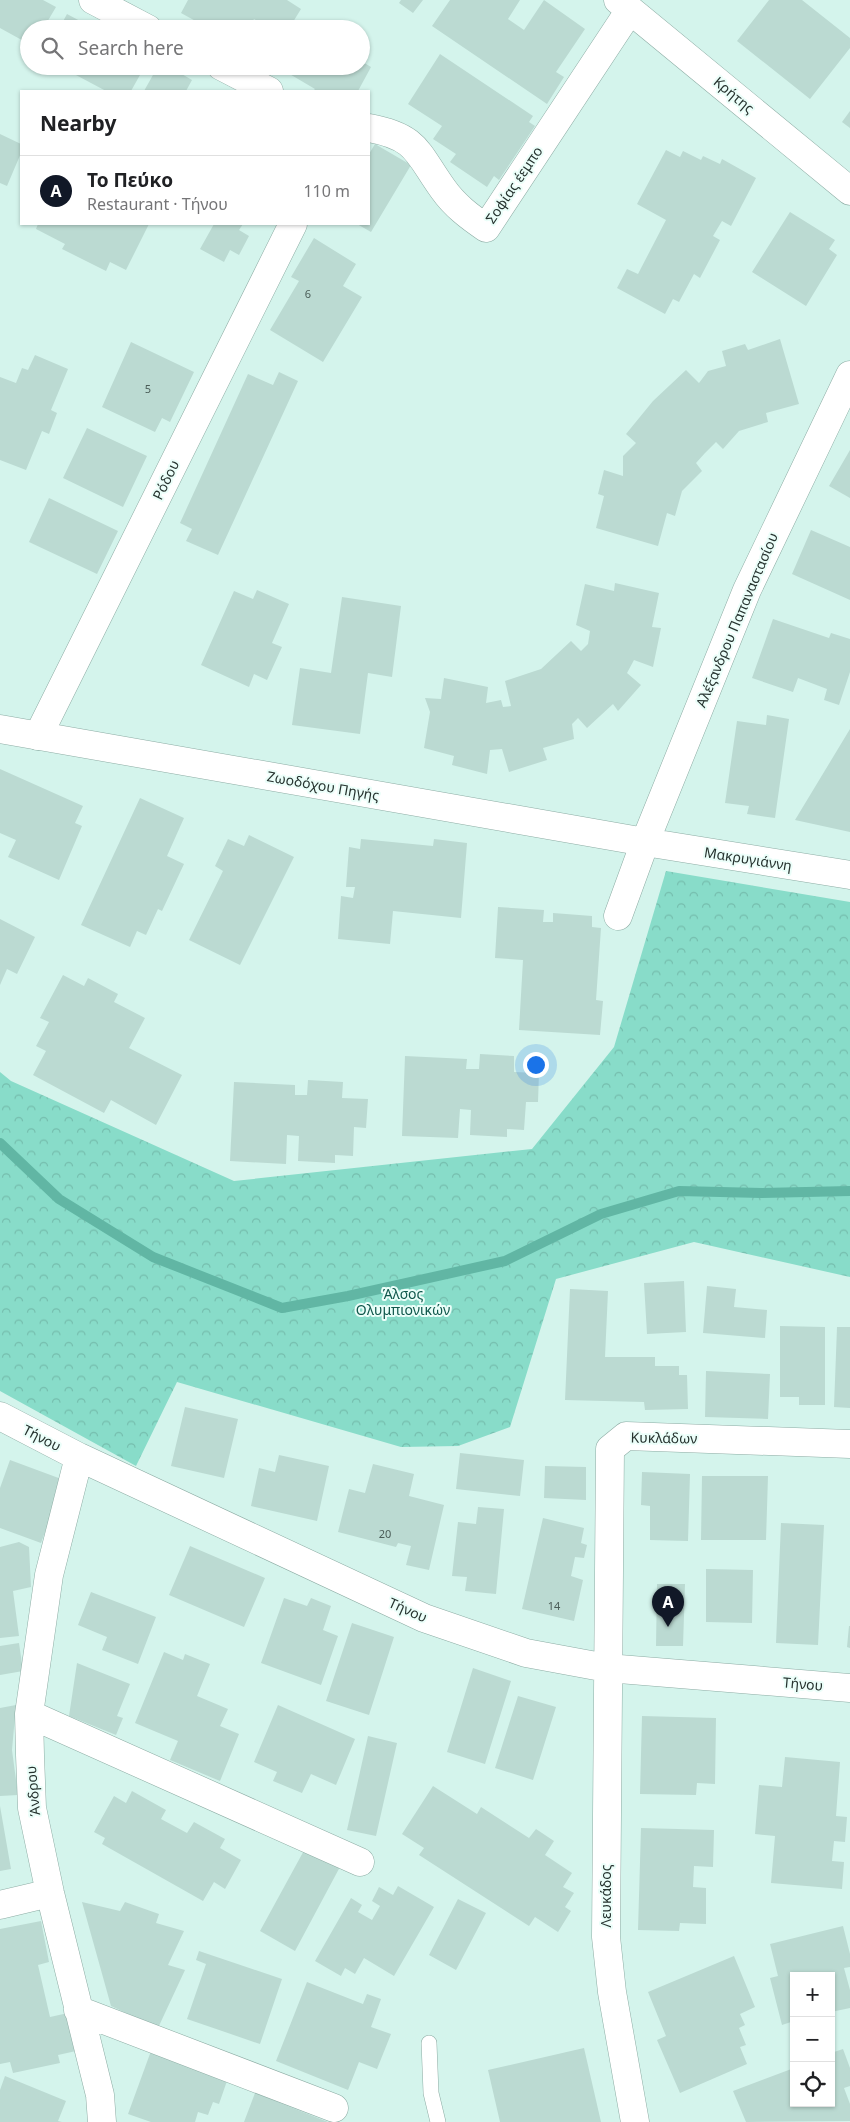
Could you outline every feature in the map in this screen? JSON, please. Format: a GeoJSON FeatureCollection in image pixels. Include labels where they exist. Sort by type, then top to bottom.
{"type":"FeatureCollection","features":[{"type":"Feature","properties":{"kind":"street"},"geometry":{"type":"LineString","coordinates":[[93,0],[123,7],[138,20]]}},
{"type":"Feature","properties":{"kind":"street","name":"Σοφίας έεμπο"},"geometry":{"type":"LineString","coordinates":[[370,128],[391,132],[408,141],[421,154],[443,190],[462,212],[486,228],[624,5]]}},
{"type":"Feature","properties":{"kind":"street","name":"Κρήτης"},"geometry":{"type":"LineString","coordinates":[[624,5],[850,191]]}},
{"type":"Feature","properties":{"kind":"street"},"geometry":{"type":"LineString","coordinates":[[238,75],[267,90]]}},
{"type":"Feature","properties":{"kind":"street","name":"Ρόδου"},"geometry":{"type":"LineString","coordinates":[[38,736],[293,225]]}},
{"type":"Feature","properties":{"kind":"street","name":"Αλέξανδρου Παπαναστασίου"},"geometry":{"type":"LineString","coordinates":[[618,916],[645,842],[747,590],[850,375]]}},
{"type":"Feature","properties":{"kind":"street","name":"Ζωοδόχου Πηγής"},"geometry":{"type":"LineString","coordinates":[[0,729],[645,842]]}},
{"type":"Feature","properties":{"kind":"street","name":"Μακρυγιάννη"},"geometry":{"type":"LineString","coordinates":[[645,842],[850,875]]}},
{"type":"Feature","properties":{"kind":"street","name":"Τήνου"},"geometry":{"type":"LineString","coordinates":[[0,1416],[79,1457],[424,1618],[526,1653],[607,1668],[850,1688]]}},
{"type":"Feature","properties":{"kind":"street","name":"Κυκλάδων"},"geometry":{"type":"LineString","coordinates":[[607,1668],[610,1449],[626,1436],[850,1444]]}},
{"type":"Feature","properties":{"kind":"street","name":"Άνδρου"},"geometry":{"type":"LineString","coordinates":[[79,1457],[49,1575],[29,1714],[32,1808],[50,1893],[100,2095],[102,2122]]}},
{"type":"Feature","properties":{"kind":"street","name":"Λευκάδος"},"geometry":{"type":"LineString","coordinates":[[607,1668],[606,1937],[612,1992],[635,2122]]}},
{"type":"Feature","properties":{"kind":"street"},"geometry":{"type":"LineString","coordinates":[[29,1714],[360,1862]]}},
{"type":"Feature","properties":{"kind":"street"},"geometry":{"type":"LineString","coordinates":[[0,1904],[50,1893]]}},
{"type":"Feature","properties":{"kind":"street"},"geometry":{"type":"LineString","coordinates":[[78,2010],[334,2108]]}},
{"type":"Feature","properties":{"kind":"lane"},"geometry":{"type":"LineString","coordinates":[[429,2043],[431,2093],[438,2122]]}},
{"type":"Feature","properties":{"kind":"green space","name":"Άλσος Ολυμπιονικών"},"geometry":{"type":"Polygon","coordinates":[[[666,871],[850,902],[850,1277],[694,1242],[556,1279],[510,1427],[458,1446],[401,1447],[177,1382],[136,1466],[0,1391],[0,1072],[11,1081],[234,1181],[532,1149],[614,1047],[666,871]]]}},
{"type":"Feature","properties":{"kind":"building"},"geometry":{"type":"Polygon","coordinates":[[[0,0],[43,0],[56,7],[48,20],[20,20],[20,39],[0,28],[0,0]]]}},
{"type":"Feature","properties":{"kind":"building"},"geometry":{"type":"Polygon","coordinates":[[[188,0],[287,0],[301,9],[294,20],[194,20],[181,13],[188,0]]]}},
{"type":"Feature","properties":{"kind":"building"},"geometry":{"type":"Polygon","coordinates":[[[401,0],[423,0],[413,13],[399,3],[401,0]]]}},
{"type":"Feature","properties":{"kind":"building"},"geometry":{"type":"Polygon","coordinates":[[[450,0],[520,0],[508,19],[524,30],[544,0],[585,29],[556,72],[564,77],[547,104],[432,26],[450,0]]]}},
{"type":"Feature","properties":{"kind":"building"},"geometry":{"type":"Polygon","coordinates":[[[769,0],[802,0],[850,38],[850,48],[810,99],[737,41],[769,0]]]}},
{"type":"Feature","properties":{"kind":"building"},"geometry":{"type":"Polygon","coordinates":[[[67,14],[78,20],[64,20],[67,14]]]}},
{"type":"Feature","properties":{"kind":"building"},"geometry":{"type":"Polygon","coordinates":[[[440,54],[533,116],[529,122],[535,126],[499,180],[494,176],[487,187],[450,162],[456,154],[433,139],[442,126],[408,104],[440,54]]]}},
{"type":"Feature","properties":{"kind":"building"},"geometry":{"type":"Polygon","coordinates":[[[76,75],[140,75],[132,90],[104,90],[76,75]]]}},
{"type":"Feature","properties":{"kind":"building"},"geometry":{"type":"Polygon","coordinates":[[[153,75],[183,75],[192,80],[187,90],[145,90],[153,75]]]}},
{"type":"Feature","properties":{"kind":"building"},"geometry":{"type":"Polygon","coordinates":[[[291,75],[367,75],[359,90],[315,89],[291,75]]]}},
{"type":"Feature","properties":{"kind":"building"},"geometry":{"type":"Polygon","coordinates":[[[850,111],[850,128],[842,122],[850,111]]]}},
{"type":"Feature","properties":{"kind":"building"},"geometry":{"type":"Polygon","coordinates":[[[0,134],[20,144],[20,155],[7,186],[0,183],[0,134]]]}},
{"type":"Feature","properties":{"kind":"building"},"geometry":{"type":"Polygon","coordinates":[[[375,144],[411,165],[371,232],[359,225],[370,225],[370,152],[375,144]]]}},
{"type":"Feature","properties":{"kind":"building"},"geometry":{"type":"Polygon","coordinates":[[[666,150],[680,157],[683,151],[701,160],[703,156],[720,164],[722,159],[756,178],[731,226],[722,221],[713,236],[720,240],[700,278],[694,274],[679,302],[673,299],[665,314],[617,288],[627,269],[638,274],[666,220],[637,204],[666,150]]]}},
{"type":"Feature","properties":{"kind":"building"},"geometry":{"type":"Polygon","coordinates":[[[790,212],[835,240],[829,249],[837,255],[806,306],[752,272],[790,212]]]}},
{"type":"Feature","properties":{"kind":"building"},"geometry":{"type":"Polygon","coordinates":[[[38,225],[148,225],[126,270],[110,262],[106,271],[62,249],[65,244],[36,229],[38,225]]]}},
{"type":"Feature","properties":{"kind":"building"},"geometry":{"type":"Polygon","coordinates":[[[213,225],[242,225],[239,230],[249,236],[239,255],[230,250],[224,262],[200,249],[213,225]]]}},
{"type":"Feature","properties":{"kind":"building"},"geometry":{"type":"Polygon","coordinates":[[[314,238],[356,264],[343,286],[362,297],[323,362],[270,330],[299,281],[291,277],[314,238]]]}},
{"type":"Feature","properties":{"kind":"building"},"geometry":{"type":"Polygon","coordinates":[[[780,339],[799,404],[766,413],[768,422],[739,431],[723,449],[716,442],[705,453],[696,463],[702,471],[682,491],[675,516],[667,513],[658,546],[596,528],[604,496],[598,494],[604,470],[623,476],[623,456],[636,443],[626,434],[653,401],[686,370],[699,383],[708,371],[726,366],[722,351],[745,344],[748,350],[780,339]]]}},
{"type":"Feature","properties":{"kind":"building"},"geometry":{"type":"Polygon","coordinates":[[[131,342],[194,372],[170,422],[162,418],[155,432],[102,407],[131,342]]]}},
{"type":"Feature","properties":{"kind":"building"},"geometry":{"type":"Polygon","coordinates":[[[35,355],[68,369],[51,410],[57,413],[49,434],[42,431],[26,470],[0,460],[0,377],[16,383],[22,368],[28,370],[35,355]]]}},
{"type":"Feature","properties":{"kind":"building"},"geometry":{"type":"Polygon","coordinates":[[[279,372],[298,381],[218,555],[186,541],[192,529],[180,523],[248,374],[273,385],[279,372]]]}},
{"type":"Feature","properties":{"kind":"building"},"geometry":{"type":"Polygon","coordinates":[[[87,428],[147,456],[123,507],[63,478],[87,428]]]}},
{"type":"Feature","properties":{"kind":"building"},"geometry":{"type":"Polygon","coordinates":[[[850,450],[850,498],[829,486],[850,450]]]}},
{"type":"Feature","properties":{"kind":"building"},"geometry":{"type":"Polygon","coordinates":[[[49,498],[118,531],[97,574],[29,542],[49,498]]]}},
{"type":"Feature","properties":{"kind":"building"},"geometry":{"type":"Polygon","coordinates":[[[811,530],[850,547],[850,600],[792,574],[811,530]]]}},
{"type":"Feature","properties":{"kind":"building"},"geometry":{"type":"Polygon","coordinates":[[[615,583],[659,593],[652,627],[661,628],[653,667],[634,660],[627,673],[641,685],[618,711],[613,704],[587,728],[578,718],[572,724],[574,739],[543,748],[547,760],[509,772],[502,749],[490,750],[487,774],[452,765],[454,756],[424,748],[430,712],[425,698],[441,699],[444,678],[488,687],[486,703],[501,700],[503,707],[511,706],[505,681],[541,669],[571,641],[581,651],[588,644],[590,631],[576,625],[585,584],[614,591],[615,583]]]}},
{"type":"Feature","properties":{"kind":"building"},"geometry":{"type":"Polygon","coordinates":[[[257,590],[289,604],[272,643],[282,647],[267,680],[254,674],[249,687],[201,665],[234,591],[253,599],[257,590]]]}},
{"type":"Feature","properties":{"kind":"building"},"geometry":{"type":"Polygon","coordinates":[[[342,597],[401,606],[392,677],[368,673],[360,734],[292,725],[300,668],[331,673],[342,597]]]}},
{"type":"Feature","properties":{"kind":"building"},"geometry":{"type":"Polygon","coordinates":[[[773,619],[829,638],[831,633],[850,639],[850,672],[839,705],[824,700],[827,689],[798,678],[793,692],[752,678],[773,619]]]}},
{"type":"Feature","properties":{"kind":"building"},"geometry":{"type":"Polygon","coordinates":[[[767,715],[789,719],[775,818],[747,814],[749,806],[725,803],[737,721],[766,725],[767,715]]]}},
{"type":"Feature","properties":{"kind":"building"},"geometry":{"type":"Polygon","coordinates":[[[850,729],[850,832],[795,820],[850,729]]]}},
{"type":"Feature","properties":{"kind":"building"},"geometry":{"type":"Polygon","coordinates":[[[0,769],[83,806],[75,823],[82,826],[59,880],[8,857],[16,840],[0,833],[0,769]]]}},
{"type":"Feature","properties":{"kind":"building"},"geometry":{"type":"Polygon","coordinates":[[[140,798],[184,818],[167,856],[184,864],[162,911],[158,909],[146,935],[137,931],[130,947],[81,925],[140,798]]]}},
{"type":"Feature","properties":{"kind":"building"},"geometry":{"type":"Polygon","coordinates":[[[249,835],[294,857],[240,965],[189,940],[223,871],[215,866],[228,839],[244,846],[249,835]]]}},
{"type":"Feature","properties":{"kind":"building"},"geometry":{"type":"Polygon","coordinates":[[[361,839],[433,846],[434,839],[467,843],[461,918],[393,911],[390,944],[338,939],[341,896],[353,898],[355,887],[346,887],[349,847],[360,849],[361,839]]]}},
{"type":"Feature","properties":{"kind":"building"},"geometry":{"type":"Polygon","coordinates":[[[498,907],[544,910],[543,922],[553,922],[553,913],[592,916],[592,927],[601,928],[596,1000],[603,1001],[600,1035],[519,1030],[523,960],[495,958],[498,907]]]}},
{"type":"Feature","properties":{"kind":"building"},"geometry":{"type":"Polygon","coordinates":[[[0,919],[35,937],[17,974],[7,969],[0,985],[0,919]]]}},
{"type":"Feature","properties":{"kind":"building"},"geometry":{"type":"Polygon","coordinates":[[[63,975],[84,986],[88,978],[118,994],[114,1002],[145,1018],[129,1048],[182,1075],[156,1125],[111,1100],[104,1113],[33,1075],[46,1051],[36,1046],[49,1022],[40,1018],[63,975]]]}},
{"type":"Feature","properties":{"kind":"building"},"geometry":{"type":"Polygon","coordinates":[[[480,1054],[514,1056],[514,1072],[539,1073],[538,1102],[526,1102],[524,1130],[507,1129],[507,1137],[470,1135],[471,1110],[460,1109],[458,1138],[402,1136],[405,1056],[467,1059],[466,1069],[479,1069],[480,1054]]]}},
{"type":"Feature","properties":{"kind":"building"},"geometry":{"type":"Polygon","coordinates":[[[308,1080],[343,1082],[342,1098],[368,1099],[366,1128],[354,1127],[353,1156],[335,1155],[335,1163],[298,1161],[299,1136],[287,1135],[286,1164],[230,1161],[234,1082],[295,1085],[295,1095],[307,1095],[308,1080]]]}},
{"type":"Feature","properties":{"kind":"building"},"geometry":{"type":"Polygon","coordinates":[[[684,1281],[686,1332],[647,1334],[644,1283],[684,1281]]]}},
{"type":"Feature","properties":{"kind":"building"},"geometry":{"type":"Polygon","coordinates":[[[707,1286],[736,1289],[734,1307],[767,1310],[765,1338],[703,1333],[707,1286]]]}},
{"type":"Feature","properties":{"kind":"building"},"geometry":{"type":"Polygon","coordinates":[[[570,1289],[608,1291],[605,1357],[655,1357],[655,1366],[679,1366],[679,1375],[687,1375],[688,1409],[645,1410],[644,1402],[565,1400],[570,1289]]]}},
{"type":"Feature","properties":{"kind":"building"},"geometry":{"type":"Polygon","coordinates":[[[780,1326],[825,1327],[825,1405],[799,1405],[799,1397],[780,1397],[780,1326]]]}},
{"type":"Feature","properties":{"kind":"building"},"geometry":{"type":"Polygon","coordinates":[[[837,1327],[850,1327],[850,1408],[834,1407],[837,1327]]]}},
{"type":"Feature","properties":{"kind":"building"},"geometry":{"type":"Polygon","coordinates":[[[706,1371],[770,1374],[768,1419],[705,1417],[706,1371]]]}},
{"type":"Feature","properties":{"kind":"building"},"geometry":{"type":"Polygon","coordinates":[[[185,1407],[238,1419],[224,1478],[171,1466],[185,1407]]]}},
{"type":"Feature","properties":{"kind":"building"},"geometry":{"type":"Polygon","coordinates":[[[460,1453],[524,1460],[520,1496],[456,1489],[460,1453]]]}},
{"type":"Feature","properties":{"kind":"building"},"geometry":{"type":"Polygon","coordinates":[[[279,1455],[329,1466],[317,1521],[251,1506],[259,1468],[275,1472],[279,1455]]]}},
{"type":"Feature","properties":{"kind":"building"},"geometry":{"type":"Polygon","coordinates":[[[10,1460],[64,1480],[41,1543],[0,1528],[0,1488],[10,1460]]]}},
{"type":"Feature","properties":{"kind":"building"},"geometry":{"type":"Polygon","coordinates":[[[373,1464],[414,1474],[409,1496],[444,1505],[429,1570],[406,1565],[411,1546],[398,1543],[396,1547],[338,1532],[349,1489],[365,1493],[373,1464]]]}},
{"type":"Feature","properties":{"kind":"building"},"geometry":{"type":"Polygon","coordinates":[[[545,1466],[586,1467],[586,1500],[544,1498],[545,1466]]]}},
{"type":"Feature","properties":{"kind":"building"},"geometry":{"type":"Polygon","coordinates":[[[642,1472],[690,1474],[688,1541],[650,1540],[650,1506],[641,1505],[642,1472]]]}},
{"type":"Feature","properties":{"kind":"building"},"geometry":{"type":"Polygon","coordinates":[[[702,1476],[768,1476],[766,1540],[701,1540],[702,1476]]]}},
{"type":"Feature","properties":{"kind":"building"},"geometry":{"type":"Polygon","coordinates":[[[478,1507],[504,1509],[496,1594],[465,1591],[467,1577],[452,1576],[458,1522],[476,1524],[478,1507]]]}},
{"type":"Feature","properties":{"kind":"building"},"geometry":{"type":"Polygon","coordinates":[[[543,1518],[584,1528],[581,1543],[587,1545],[584,1558],[575,1557],[571,1576],[583,1580],[574,1621],[522,1609],[543,1518]]]}},
{"type":"Feature","properties":{"kind":"building"},"geometry":{"type":"Polygon","coordinates":[[[781,1523],[824,1525],[818,1645],[776,1643],[781,1523]]]}},
{"type":"Feature","properties":{"kind":"building"},"geometry":{"type":"Polygon","coordinates":[[[19,1542],[29,1547],[31,1587],[13,1591],[19,1636],[0,1638],[0,1547],[19,1542]]]}},
{"type":"Feature","properties":{"kind":"building"},"geometry":{"type":"Polygon","coordinates":[[[190,1546],[265,1578],[244,1627],[169,1595],[190,1546]]]}},
{"type":"Feature","properties":{"kind":"building"},"geometry":{"type":"Polygon","coordinates":[[[706,1569],[753,1570],[752,1623],[706,1622],[706,1569]]]}},
{"type":"Feature","properties":{"kind":"building"},"geometry":{"type":"Polygon","coordinates":[[[657,1584],[685,1584],[683,1646],[656,1646],[657,1584]]]}},
{"type":"Feature","properties":{"kind":"building"},"geometry":{"type":"Polygon","coordinates":[[[91,1592],[156,1617],[138,1664],[102,1650],[107,1637],[78,1625],[91,1592]]]}},
{"type":"Feature","properties":{"kind":"building"},"geometry":{"type":"Polygon","coordinates":[[[284,1598],[307,1606],[311,1598],[331,1606],[323,1630],[338,1636],[321,1685],[261,1663],[284,1598]]]}},
{"type":"Feature","properties":{"kind":"building"},"geometry":{"type":"Polygon","coordinates":[[[352,1623],[394,1637],[369,1715],[326,1701],[352,1623]]]}},
{"type":"Feature","properties":{"kind":"building"},"geometry":{"type":"Polygon","coordinates":[[[850,1626],[850,1648],[847,1647],[850,1626]]]}},
{"type":"Feature","properties":{"kind":"building"},"geometry":{"type":"Polygon","coordinates":[[[19,1643],[23,1671],[0,1675],[0,1646],[19,1643]]]}},
{"type":"Feature","properties":{"kind":"building"},"geometry":{"type":"Polygon","coordinates":[[[164,1652],[183,1660],[185,1654],[210,1664],[197,1696],[228,1709],[220,1726],[239,1734],[220,1781],[170,1760],[178,1741],[135,1723],[164,1652]]]}},
{"type":"Feature","properties":{"kind":"building"},"geometry":{"type":"Polygon","coordinates":[[[77,1663],[130,1684],[117,1716],[123,1718],[116,1735],[69,1716],[77,1663]]]}},
{"type":"Feature","properties":{"kind":"building"},"geometry":{"type":"Polygon","coordinates":[[[473,1668],[511,1681],[485,1764],[447,1752],[473,1668]]]}},
{"type":"Feature","properties":{"kind":"building"},"geometry":{"type":"Polygon","coordinates":[[[518,1696],[556,1707],[533,1780],[495,1768],[518,1696]]]}},
{"type":"Feature","properties":{"kind":"building"},"geometry":{"type":"Polygon","coordinates":[[[16,1705],[12,1750],[18,1795],[0,1796],[0,1708],[16,1705]]]}},
{"type":"Feature","properties":{"kind":"building"},"geometry":{"type":"Polygon","coordinates":[[[278,1705],[355,1739],[336,1785],[311,1774],[302,1793],[273,1781],[277,1772],[254,1762],[278,1705]]]}},
{"type":"Feature","properties":{"kind":"building"},"geometry":{"type":"Polygon","coordinates":[[[642,1716],[716,1718],[715,1784],[697,1783],[696,1795],[640,1794],[642,1716]]]}},
{"type":"Feature","properties":{"kind":"building"},"geometry":{"type":"Polygon","coordinates":[[[368,1736],[397,1743],[376,1836],[347,1830],[368,1736]]]}},
{"type":"Feature","properties":{"kind":"building"},"geometry":{"type":"Polygon","coordinates":[[[785,1757],[840,1762],[836,1816],[847,1817],[845,1842],[834,1841],[832,1861],[844,1862],[842,1889],[771,1883],[775,1836],[755,1834],[759,1785],[782,1787],[785,1757]]]}},
{"type":"Feature","properties":{"kind":"building"},"geometry":{"type":"Polygon","coordinates":[[[433,1786],[477,1814],[481,1807],[529,1838],[536,1829],[554,1841],[545,1855],[572,1873],[563,1887],[574,1893],[565,1907],[571,1911],[558,1932],[535,1917],[529,1926],[419,1855],[424,1848],[402,1834],[433,1786]]]}},
{"type":"Feature","properties":{"kind":"building"},"geometry":{"type":"Polygon","coordinates":[[[132,1791],[166,1810],[161,1819],[187,1833],[194,1822],[225,1839],[220,1848],[241,1860],[225,1889],[214,1882],[203,1901],[102,1844],[105,1838],[94,1832],[114,1796],[126,1803],[132,1791]]]}},
{"type":"Feature","properties":{"kind":"building"},"geometry":{"type":"Polygon","coordinates":[[[0,1806],[11,1869],[0,1871],[0,1806]]]}},
{"type":"Feature","properties":{"kind":"building"},"geometry":{"type":"Polygon","coordinates":[[[641,1828],[714,1830],[713,1867],[694,1866],[693,1887],[706,1888],[706,1924],[680,1923],[679,1931],[638,1930],[641,1828]]]}},
{"type":"Feature","properties":{"kind":"building"},"geometry":{"type":"Polygon","coordinates":[[[307,1845],[341,1865],[295,1951],[260,1931],[307,1845]]]}},
{"type":"Feature","properties":{"kind":"building"},"geometry":{"type":"Polygon","coordinates":[[[398,1886],[434,1907],[394,1976],[364,1958],[355,1974],[345,1968],[341,1976],[315,1961],[351,1898],[362,1905],[358,1912],[372,1920],[380,1906],[372,1901],[379,1887],[393,1895],[398,1886]]]}},
{"type":"Feature","properties":{"kind":"building"},"geometry":{"type":"Polygon","coordinates":[[[458,1899],[486,1913],[456,1970],[429,1955],[458,1899]]]}},
{"type":"Feature","properties":{"kind":"building"},"geometry":{"type":"Polygon","coordinates":[[[82,1902],[120,1911],[125,1902],[159,1914],[156,1923],[184,1931],[168,1965],[185,1970],[158,2028],[111,2006],[82,1902]]]}},
{"type":"Feature","properties":{"kind":"building"},"geometry":{"type":"Polygon","coordinates":[[[41,1921],[49,1962],[38,1965],[50,2017],[68,2013],[76,2051],[58,2055],[60,2063],[13,2073],[10,2062],[0,2064],[0,1929],[41,1921]]]}},
{"type":"Feature","properties":{"kind":"building"},"geometry":{"type":"Polygon","coordinates":[[[843,1926],[850,1954],[850,1967],[844,1968],[850,1990],[850,2008],[835,2011],[835,1972],[790,1972],[790,2022],[782,2025],[770,1978],[778,1976],[770,1944],[843,1926]]]}},
{"type":"Feature","properties":{"kind":"building"},"geometry":{"type":"Polygon","coordinates":[[[199,1951],[282,1979],[260,2044],[187,2019],[206,1964],[196,1960],[199,1951]]]}},
{"type":"Feature","properties":{"kind":"building"},"geometry":{"type":"Polygon","coordinates":[[[734,1956],[755,2007],[740,2014],[745,2025],[739,2028],[746,2045],[740,2047],[747,2064],[680,2093],[657,2040],[666,2036],[648,1992],[734,1956]]]}},
{"type":"Feature","properties":{"kind":"building"},"geometry":{"type":"Polygon","coordinates":[[[307,1982],[363,2004],[367,1994],[381,1999],[371,2027],[391,2034],[377,2069],[359,2062],[348,2090],[276,2061],[307,1982]]]}},
{"type":"Feature","properties":{"kind":"building"},"geometry":{"type":"Polygon","coordinates":[[[584,2048],[601,2122],[500,2122],[488,2070],[584,2048]]]}},
{"type":"Feature","properties":{"kind":"building"},"geometry":{"type":"Polygon","coordinates":[[[843,2049],[850,2068],[850,2086],[844,2088],[850,2104],[850,2121],[746,2122],[733,2091],[790,2070],[790,2107],[835,2107],[835,2052],[843,2049]]]}},
{"type":"Feature","properties":{"kind":"building"},"geometry":{"type":"Polygon","coordinates":[[[151,2051],[228,2078],[219,2104],[213,2102],[208,2115],[198,2112],[195,2122],[151,2122],[128,2114],[151,2051]]]}},
{"type":"Feature","properties":{"kind":"building"},"geometry":{"type":"Polygon","coordinates":[[[5,2076],[66,2101],[58,2121],[62,2122],[0,2122],[0,2090],[5,2076]]]}},
{"type":"Feature","properties":{"kind":"building"},"geometry":{"type":"Polygon","coordinates":[[[255,2093],[328,2122],[244,2122],[255,2093]]]}},
{"type":"Feature","properties":{"kind":"waterway"},"geometry":{"type":"LineString","coordinates":[[0,1143],[59,1199],[153,1257],[282,1308],[348,1296],[505,1261],[601,1214],[679,1191],[762,1193],[850,1191]]}},
{"type":"Feature","properties":{"kind":"place","name":"Το Πεύκο"},"geometry":{"type":"Point","coordinates":[668,1627]}}]}
